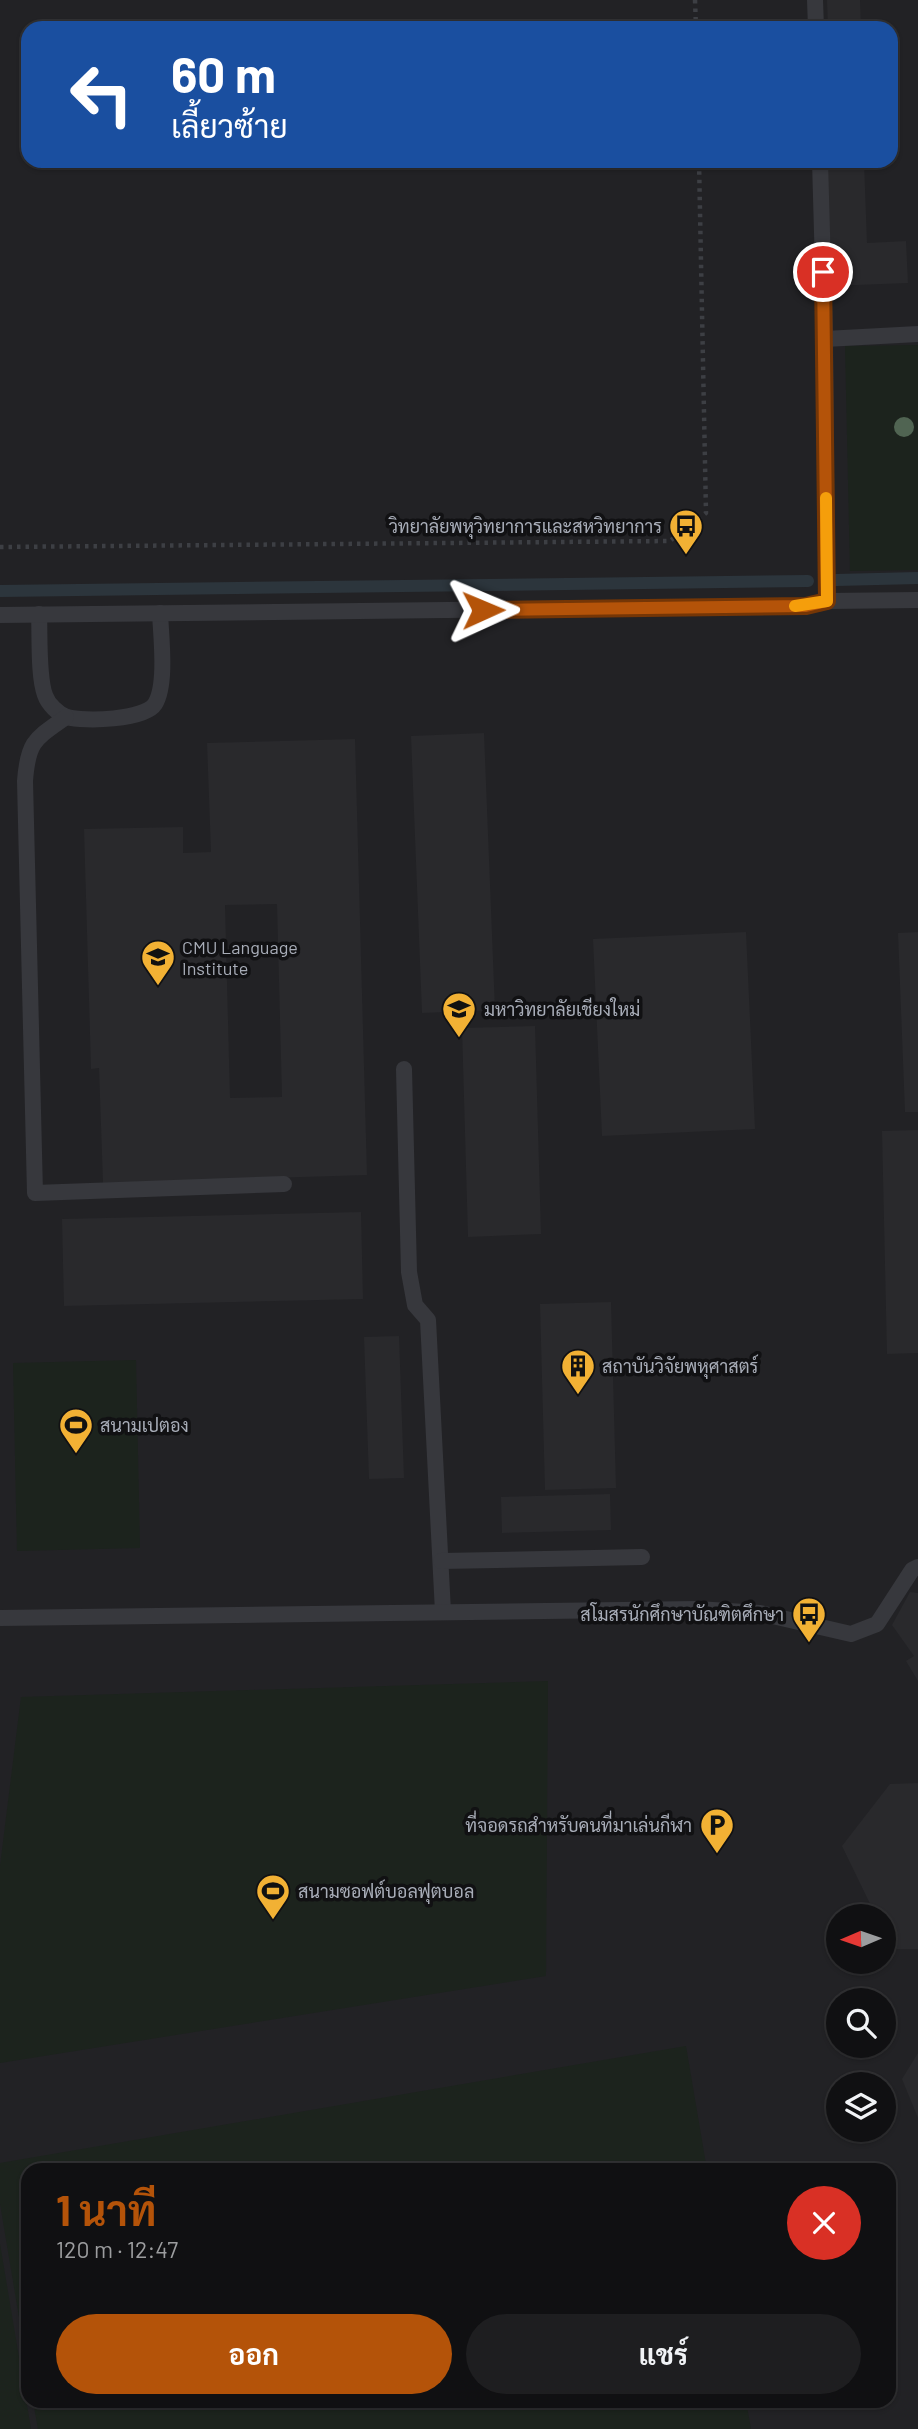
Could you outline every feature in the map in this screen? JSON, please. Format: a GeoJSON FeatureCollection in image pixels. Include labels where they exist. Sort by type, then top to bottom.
{"type":"FeatureCollection","features":[{"type":"Feature","properties":{"kind":"lane"},"geometry":{"type":"LineString","coordinates":[[815,0],[816,21]]}},
{"type":"Feature","properties":{"kind":"lane"},"geometry":{"type":"LineString","coordinates":[[820,168],[833,601]]}},
{"type":"Feature","properties":{"kind":"lane"},"geometry":{"type":"LineString","coordinates":[[825,339],[918,334]]}},
{"type":"Feature","properties":{"kind":"lane"},"geometry":{"type":"LineString","coordinates":[[0,614],[918,600]]}},
{"type":"Feature","properties":{"kind":"lane"},"geometry":{"type":"LineString","coordinates":[[0,614],[806,606],[833,601]]}},
{"type":"Feature","properties":{"kind":"lane"},"geometry":{"type":"LineString","coordinates":[[160,613],[161,685],[151,709],[133,716],[113,718],[66,717],[37,737],[30,746],[24,781],[35,1192],[284,1184]]}},
{"type":"Feature","properties":{"kind":"lane"},"geometry":{"type":"LineString","coordinates":[[39,614],[45,695],[50,704],[66,717]]}},
{"type":"Feature","properties":{"kind":"lane"},"geometry":{"type":"LineString","coordinates":[[404,1069],[409,1272],[415,1306],[428,1320],[443,1612]]}},
{"type":"Feature","properties":{"kind":"lane"},"geometry":{"type":"LineString","coordinates":[[441,1561],[642,1557]]}},
{"type":"Feature","properties":{"kind":"lane"},"geometry":{"type":"LineString","coordinates":[[0,1618],[696,1609],[760,1613],[851,1634],[877,1624],[912,1570],[918,1567]]}},
{"type":"Feature","properties":{"kind":"path"},"geometry":{"type":"LineString","coordinates":[[695,0],[696,21]]}},
{"type":"Feature","properties":{"kind":"path"},"geometry":{"type":"LineString","coordinates":[[0,547],[670,541],[706,513],[699,168]]}},
{"type":"Feature","properties":{"kind":"shaded area","name":"มหาวิทยาลัยเชียงใหม่"},"geometry":{"type":"Polygon","coordinates":[[[0,0],[918,0],[918,2429],[0,2429],[0,0]]]}},
{"type":"Feature","properties":{"kind":"shaded area"},"geometry":{"type":"Polygon","coordinates":[[[918,345],[918,570],[850,571],[845,346],[918,345]]]}},
{"type":"Feature","properties":{"kind":"shaded area","name":"สนามเปตอง"},"geometry":{"type":"Polygon","coordinates":[[[136,1360],[140,1548],[17,1551],[13,1363],[136,1360]]]}},
{"type":"Feature","properties":{"kind":"shaded area","name":"สนามซอฟต์บอลฟุตบอล"},"geometry":{"type":"Polygon","coordinates":[[[548,1681],[546,1976],[0,2063],[0,1866],[21,1697],[548,1681]]]}},
{"type":"Feature","properties":{"kind":"shaded area"},"geometry":{"type":"Polygon","coordinates":[[[686,2046],[706,2163],[21,2163],[21,2329],[0,2204],[0,2163],[686,2046]]]}},
{"type":"Feature","properties":{"kind":"shaded area"},"geometry":{"type":"Polygon","coordinates":[[[0,2244],[21,2369],[21,2408],[27,2408],[31,2429],[0,2429],[0,2244]]]}},
{"type":"Feature","properties":{"kind":"shaded area"},"geometry":{"type":"Polygon","coordinates":[[[34,2408],[747,2408],[751,2429],[38,2429],[34,2408]]]}},
{"type":"Feature","properties":{"kind":"building"},"geometry":{"type":"Polygon","coordinates":[[[827,0],[860,0],[861,21],[828,21],[827,0]]]}},
{"type":"Feature","properties":{"kind":"building"},"geometry":{"type":"Polygon","coordinates":[[[827,168],[864,168],[867,243],[906,241],[908,283],[831,286],[827,168]]]}},
{"type":"Feature","properties":{"kind":"building"},"geometry":{"type":"Polygon","coordinates":[[[484,733],[495,1010],[422,1013],[411,736],[484,733]]]}},
{"type":"Feature","properties":{"kind":"building","name":"CMU Language Institute"},"geometry":{"type":"Polygon","coordinates":[[[355,739],[367,1175],[103,1183],[99,1068],[91,1069],[84,829],[183,827],[183,853],[211,852],[207,743],[355,739]],[[277,904],[225,905],[230,1098],[282,1097],[277,904]]]}},
{"type":"Feature","properties":{"kind":"building"},"geometry":{"type":"Polygon","coordinates":[[[746,932],[755,1129],[602,1136],[593,939],[746,932]]]}},
{"type":"Feature","properties":{"kind":"building"},"geometry":{"type":"Polygon","coordinates":[[[918,932],[918,1112],[905,1112],[898,933],[918,932]]]}},
{"type":"Feature","properties":{"kind":"building"},"geometry":{"type":"Polygon","coordinates":[[[535,1026],[541,1234],[468,1237],[462,1028],[535,1026]]]}},
{"type":"Feature","properties":{"kind":"building"},"geometry":{"type":"Polygon","coordinates":[[[918,1130],[918,1353],[887,1354],[882,1131],[918,1130]]]}},
{"type":"Feature","properties":{"kind":"building"},"geometry":{"type":"Polygon","coordinates":[[[361,1212],[363,1299],[64,1306],[62,1219],[361,1212]]]}},
{"type":"Feature","properties":{"kind":"building","name":"สถาบันวิจัยพหุศาสตร์"},"geometry":{"type":"Polygon","coordinates":[[[611,1302],[616,1488],[545,1490],[540,1304],[611,1302]]]}},
{"type":"Feature","properties":{"kind":"building"},"geometry":{"type":"Polygon","coordinates":[[[399,1336],[404,1478],[369,1479],[364,1337],[399,1336]]]}},
{"type":"Feature","properties":{"kind":"building"},"geometry":{"type":"Polygon","coordinates":[[[610,1494],[611,1530],[502,1533],[501,1497],[610,1494]]]}},
{"type":"Feature","properties":{"kind":"building"},"geometry":{"type":"Polygon","coordinates":[[[910,1592],[918,1593],[918,1681],[906,1661],[914,1656],[892,1625],[910,1592]]]}},
{"type":"Feature","properties":{"kind":"building"},"geometry":{"type":"Polygon","coordinates":[[[918,1783],[918,1949],[896,1949],[896,1904],[870,1904],[842,1846],[890,1784],[918,1783]]]}},
{"type":"Feature","properties":{"kind":"building"},"geometry":{"type":"Polygon","coordinates":[[[918,2053],[918,2118],[902,2079],[918,2053]]]}},
{"type":"Feature","properties":{"kind":"waterway"},"geometry":{"type":"LineString","coordinates":[[836,580],[918,578]]}},
{"type":"Feature","properties":{"kind":"waterway"},"geometry":{"type":"LineString","coordinates":[[0,591],[808,581]]}},
{"type":"Feature","properties":{"kind":"slow traffic"},"geometry":{"type":"LineString","coordinates":[[795,606],[827,601],[826,498]]}},
{"type":"Feature","properties":{"kind":"place","name":"วิทยาลัยพหุวิทยาการและสหวิทยาการ"},"geometry":{"type":"Point","coordinates":[686,556]}},
{"type":"Feature","properties":{"kind":"place","name":"CMU Language Institute"},"geometry":{"type":"Point","coordinates":[158,987]}},
{"type":"Feature","properties":{"kind":"place","name":"มหาวิทยาลัยเชียงใหม่"},"geometry":{"type":"Point","coordinates":[459,1039]}},
{"type":"Feature","properties":{"kind":"place","name":"สถาบันวิจัยพหุศาสตร์"},"geometry":{"type":"Point","coordinates":[578,1396]}},
{"type":"Feature","properties":{"kind":"place","name":"สนามเปตอง"},"geometry":{"type":"Point","coordinates":[76,1455]}},
{"type":"Feature","properties":{"kind":"place","name":"สโมสรนักศึกษาบัณฑิตศึกษา"},"geometry":{"type":"Point","coordinates":[809,1644]}},
{"type":"Feature","properties":{"kind":"place","name":"ที่จอดรถสำหรับคนที่มาเล่นกีฬา"},"geometry":{"type":"Point","coordinates":[717,1855]}},
{"type":"Feature","properties":{"kind":"place","name":"สนามซอฟต์บอลฟุตบอล"},"geometry":{"type":"Point","coordinates":[273,1921]}},
{"type":"Feature","properties":{"kind":"route"},"geometry":{"type":"LineString","coordinates":[[483,610],[806,606],[827,601],[823,272]]}}]}
